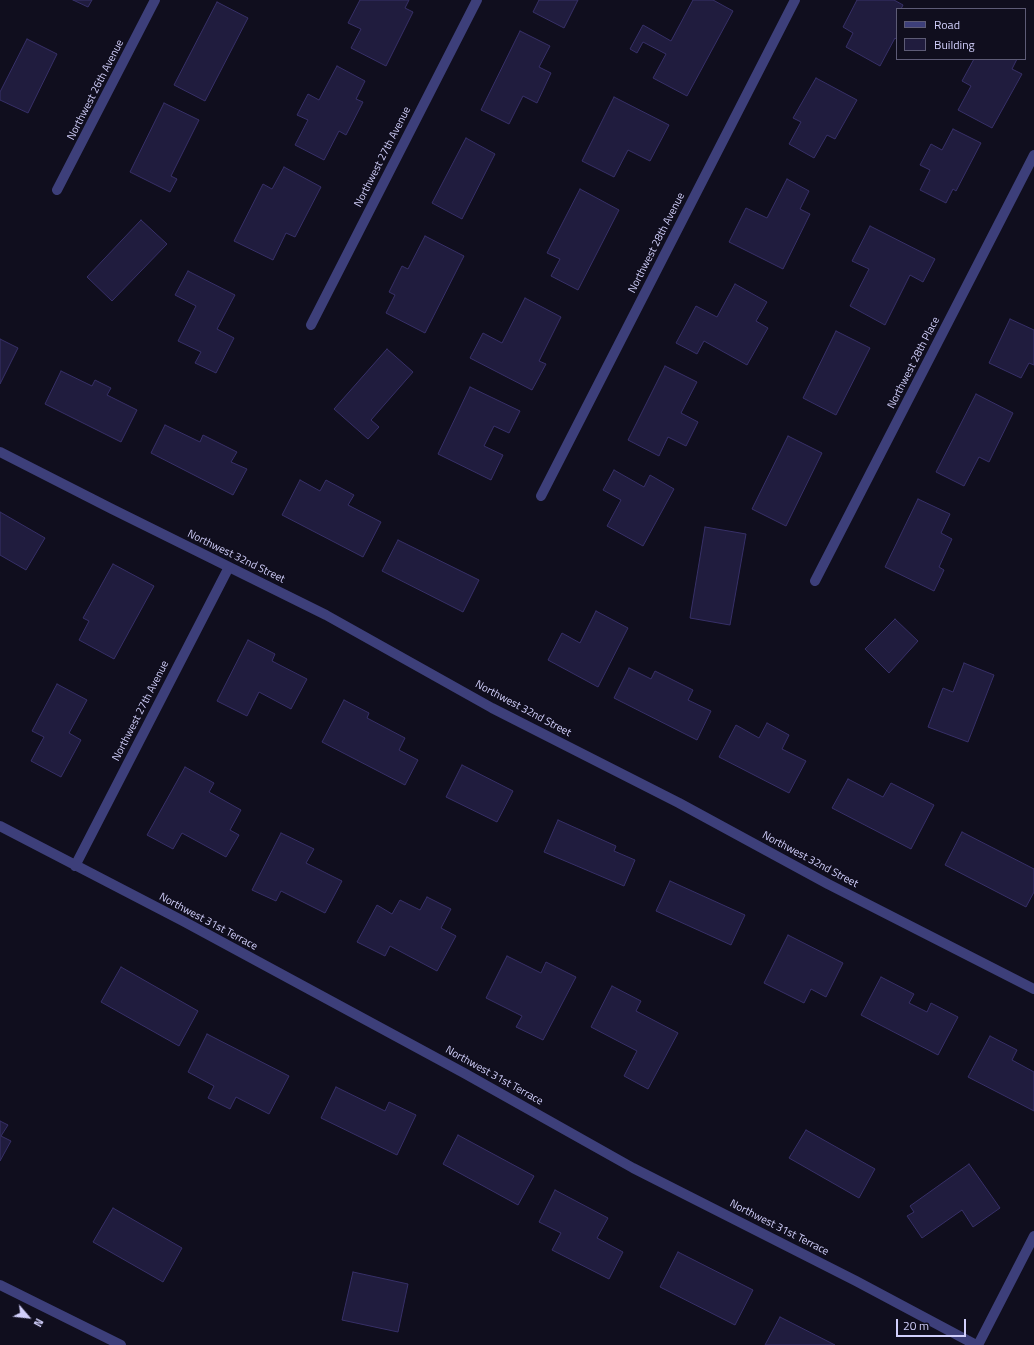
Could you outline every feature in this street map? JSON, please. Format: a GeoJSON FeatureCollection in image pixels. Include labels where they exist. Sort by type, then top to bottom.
{"type":"FeatureCollection","features":[{"type":"Feature","properties":{"kind":"street","name":"Northwest 26th Avenue"},"geometry":{"type":"LineString","coordinates":[[57,190],[155,0]]}},
{"type":"Feature","properties":{"kind":"street","name":"Northwest 27th Avenue"},"geometry":{"type":"LineString","coordinates":[[311,324],[476,0]]}},
{"type":"Feature","properties":{"kind":"street","name":"Northwest 28th Avenue"},"geometry":{"type":"LineString","coordinates":[[541,496],[795,0]]}},
{"type":"Feature","properties":{"kind":"street","name":"Northwest 28th Place"},"geometry":{"type":"LineString","coordinates":[[815,581],[1034,155]]}},
{"type":"Feature","properties":{"kind":"street","name":"Northwest 32nd Street"},"geometry":{"type":"LineString","coordinates":[[0,452],[326,615],[492,708],[679,803],[828,884],[1034,989]]}},
{"type":"Feature","properties":{"kind":"street","name":"Northwest 27th Avenue"},"geometry":{"type":"LineString","coordinates":[[74,866],[229,567]]}},
{"type":"Feature","properties":{"kind":"street","name":"Northwest 31st Terrace"},"geometry":{"type":"LineString","coordinates":[[0,826],[74,866],[183,921],[352,1012],[633,1168],[856,1281],[977,1345]]}},
{"type":"Feature","properties":{"kind":"street"},"geometry":{"type":"LineString","coordinates":[[977,1345],[1034,1236]]}},
{"type":"Feature","properties":{"kind":"street"},"geometry":{"type":"LineString","coordinates":[[0,1285],[121,1345]]}},
{"type":"Feature","properties":{"kind":"building"},"geometry":{"type":"Polygon","coordinates":[[[73,0],[92,0],[88,7],[73,0]]]}},
{"type":"Feature","properties":{"kind":"building"},"geometry":{"type":"Polygon","coordinates":[[[360,0],[409,0],[405,8],[413,12],[386,66],[351,48],[361,29],[348,23],[360,0]]]}},
{"type":"Feature","properties":{"kind":"building"},"geometry":{"type":"Polygon","coordinates":[[[539,0],[578,0],[564,28],[533,12],[539,0]]]}},
{"type":"Feature","properties":{"kind":"building"},"geometry":{"type":"Polygon","coordinates":[[[693,0],[713,0],[733,11],[687,96],[653,78],[666,54],[643,42],[637,53],[630,49],[643,25],[671,41],[693,0]]]}},
{"type":"Feature","properties":{"kind":"building"},"geometry":{"type":"Polygon","coordinates":[[[857,0],[894,0],[903,5],[902,8],[896,8],[896,39],[895,38],[880,66],[846,47],[853,33],[843,27],[857,0]]]}},
{"type":"Feature","properties":{"kind":"building"},"geometry":{"type":"Polygon","coordinates":[[[217,2],[248,18],[205,101],[174,85],[217,2]]]}},
{"type":"Feature","properties":{"kind":"building"},"geometry":{"type":"Polygon","coordinates":[[[520,31],[550,46],[539,67],[551,73],[537,103],[523,96],[509,124],[481,110],[520,31]]]}},
{"type":"Feature","properties":{"kind":"building"},"geometry":{"type":"Polygon","coordinates":[[[27,39],[57,54],[28,113],[0,100],[0,92],[27,39]]]}},
{"type":"Feature","properties":{"kind":"building"},"geometry":{"type":"Polygon","coordinates":[[[973,60],[1016,60],[1012,69],[1022,74],[992,128],[958,110],[971,86],[962,81],[973,60]]]}},
{"type":"Feature","properties":{"kind":"building"},"geometry":{"type":"Polygon","coordinates":[[[337,66],[365,81],[356,99],[363,102],[346,135],[339,131],[324,160],[295,145],[308,120],[297,115],[308,94],[319,100],[337,66]]]}},
{"type":"Feature","properties":{"kind":"building"},"geometry":{"type":"Polygon","coordinates":[[[816,78],[857,100],[835,139],[827,135],[814,158],[789,144],[801,122],[793,118],[816,78]]]}},
{"type":"Feature","properties":{"kind":"building"},"geometry":{"type":"Polygon","coordinates":[[[614,97],[669,125],[650,161],[628,150],[614,177],[582,161],[614,97]]]}},
{"type":"Feature","properties":{"kind":"building"},"geometry":{"type":"Polygon","coordinates":[[[164,103],[199,120],[171,176],[177,179],[170,192],[130,172],[164,103]]]}},
{"type":"Feature","properties":{"kind":"building"},"geometry":{"type":"Polygon","coordinates":[[[953,129],[981,143],[956,191],[953,189],[946,203],[920,190],[930,170],[920,165],[931,144],[942,150],[953,129]]]}},
{"type":"Feature","properties":{"kind":"building"},"geometry":{"type":"Polygon","coordinates":[[[466,138],[495,154],[462,219],[432,203],[466,138]]]}},
{"type":"Feature","properties":{"kind":"building"},"geometry":{"type":"Polygon","coordinates":[[[284,167],[321,187],[295,237],[286,233],[273,260],[234,241],[263,184],[272,189],[284,167]]]}},
{"type":"Feature","properties":{"kind":"building"},"geometry":{"type":"Polygon","coordinates":[[[787,179],[809,191],[800,209],[810,214],[783,269],[729,242],[746,208],[767,218],[787,179]]]}},
{"type":"Feature","properties":{"kind":"building"},"geometry":{"type":"Polygon","coordinates":[[[580,189],[619,210],[578,290],[551,276],[560,259],[547,253],[580,189]]]}},
{"type":"Feature","properties":{"kind":"building"},"geometry":{"type":"Polygon","coordinates":[[[141,220],[167,244],[112,301],[87,277],[141,220]]]}},
{"type":"Feature","properties":{"kind":"building"},"geometry":{"type":"Polygon","coordinates":[[[870,226],[935,259],[923,282],[910,275],[885,325],[850,306],[869,269],[852,261],[870,226]]]}},
{"type":"Feature","properties":{"kind":"building"},"geometry":{"type":"Polygon","coordinates":[[[425,236],[464,256],[425,333],[386,313],[395,295],[389,292],[402,266],[408,269],[425,236]]]}},
{"type":"Feature","properties":{"kind":"building"},"geometry":{"type":"Polygon","coordinates":[[[188,271],[235,295],[217,329],[234,338],[216,373],[195,363],[201,352],[178,341],[196,306],[175,295],[188,271]]]}},
{"type":"Feature","properties":{"kind":"building"},"geometry":{"type":"Polygon","coordinates":[[[735,284],[767,302],[756,321],[768,328],[747,365],[704,341],[697,354],[676,343],[696,306],[717,317],[735,284]]]}},
{"type":"Feature","properties":{"kind":"building"},"geometry":{"type":"Polygon","coordinates":[[[525,298],[561,317],[539,361],[546,364],[532,390],[470,358],[483,333],[502,343],[525,298]]]}},
{"type":"Feature","properties":{"kind":"building"},"geometry":{"type":"Polygon","coordinates":[[[1010,319],[1034,330],[1034,365],[1029,363],[1021,378],[989,363],[1010,319]]]}},
{"type":"Feature","properties":{"kind":"building"},"geometry":{"type":"Polygon","coordinates":[[[836,331],[870,348],[836,415],[803,398],[836,331]]]}},
{"type":"Feature","properties":{"kind":"building"},"geometry":{"type":"Polygon","coordinates":[[[0,339],[18,348],[0,384],[0,339]]]}},
{"type":"Feature","properties":{"kind":"building"},"geometry":{"type":"Polygon","coordinates":[[[387,349],[413,372],[371,420],[379,427],[368,439],[334,409],[387,349]]]}},
{"type":"Feature","properties":{"kind":"building"},"geometry":{"type":"Polygon","coordinates":[[[665,366],[697,382],[681,413],[698,422],[686,446],[668,437],[659,456],[628,440],[665,366]]]}},
{"type":"Feature","properties":{"kind":"building"},"geometry":{"type":"Polygon","coordinates":[[[61,371],[92,386],[95,380],[111,388],[107,395],[137,410],[121,442],[45,404],[61,371]]]}},
{"type":"Feature","properties":{"kind":"building"},"geometry":{"type":"Polygon","coordinates":[[[470,387],[520,411],[509,433],[494,426],[484,446],[503,455],[491,480],[438,454],[470,387]]]}},
{"type":"Feature","properties":{"kind":"building"},"geometry":{"type":"Polygon","coordinates":[[[976,394],[1013,413],[989,462],[979,457],[964,486],[936,472],[976,394]]]}},
{"type":"Feature","properties":{"kind":"building"},"geometry":{"type":"Polygon","coordinates":[[[165,425],[200,442],[203,435],[237,452],[231,462],[247,469],[233,495],[151,453],[165,425]]]}},
{"type":"Feature","properties":{"kind":"building"},"geometry":{"type":"Polygon","coordinates":[[[788,436],[822,453],[786,526],[752,509],[788,436]]]}},
{"type":"Feature","properties":{"kind":"building"},"geometry":{"type":"Polygon","coordinates":[[[614,470],[644,487],[650,475],[674,489],[643,546],[607,526],[621,500],[603,490],[614,470]]]}},
{"type":"Feature","properties":{"kind":"building"},"geometry":{"type":"Polygon","coordinates":[[[300,480],[320,491],[326,480],[354,495],[348,505],[381,522],[363,557],[282,515],[300,480]]]}},
{"type":"Feature","properties":{"kind":"building"},"geometry":{"type":"Polygon","coordinates":[[[918,499],[950,514],[941,533],[952,539],[939,567],[944,570],[934,591],[885,567],[918,499]]]}},
{"type":"Feature","properties":{"kind":"building"},"geometry":{"type":"Polygon","coordinates":[[[0,512],[45,538],[26,570],[0,555],[0,512]]]}},
{"type":"Feature","properties":{"kind":"building"},"geometry":{"type":"Polygon","coordinates":[[[705,527],[746,534],[730,625],[690,618],[705,527]]]}},
{"type":"Feature","properties":{"kind":"building"},"geometry":{"type":"Polygon","coordinates":[[[398,540],[479,580],[463,612],[382,571],[398,540]]]}},
{"type":"Feature","properties":{"kind":"building"},"geometry":{"type":"Polygon","coordinates":[[[113,564],[154,586],[114,659],[79,640],[89,621],[83,618],[113,564]]]}},
{"type":"Feature","properties":{"kind":"building"},"geometry":{"type":"Polygon","coordinates":[[[596,611],[628,628],[598,687],[548,660],[562,633],[580,643],[596,611]]]}},
{"type":"Feature","properties":{"kind":"building"},"geometry":{"type":"Polygon","coordinates":[[[895,619],[918,641],[889,673],[865,649],[895,619]]]}},
{"type":"Feature","properties":{"kind":"building"},"geometry":{"type":"Polygon","coordinates":[[[248,640],[275,654],[272,661],[307,679],[291,709],[259,692],[247,716],[217,701],[248,640]]]}},
{"type":"Feature","properties":{"kind":"building"},"geometry":{"type":"Polygon","coordinates":[[[964,663],[994,675],[968,742],[928,727],[943,688],[953,692],[964,663]]]}},
{"type":"Feature","properties":{"kind":"building"},"geometry":{"type":"Polygon","coordinates":[[[629,668],[651,679],[655,671],[693,690],[688,700],[711,711],[697,740],[614,698],[629,668]]]}},
{"type":"Feature","properties":{"kind":"building"},"geometry":{"type":"Polygon","coordinates":[[[57,684],[87,700],[69,733],[81,740],[61,777],[31,761],[44,737],[32,731],[57,684]]]}},
{"type":"Feature","properties":{"kind":"building"},"geometry":{"type":"Polygon","coordinates":[[[344,700],[369,713],[367,718],[405,738],[399,750],[418,760],[405,785],[322,742],[344,700]]]}},
{"type":"Feature","properties":{"kind":"building"},"geometry":{"type":"Polygon","coordinates":[[[767,723],[789,735],[782,749],[806,761],[789,793],[719,757],[736,725],[759,738],[767,723]]]}},
{"type":"Feature","properties":{"kind":"building"},"geometry":{"type":"Polygon","coordinates":[[[462,765],[513,791],[497,822],[446,797],[462,765]]]}},
{"type":"Feature","properties":{"kind":"building"},"geometry":{"type":"Polygon","coordinates":[[[185,767],[214,783],[209,792],[241,810],[230,830],[239,835],[226,857],[182,833],[173,849],[147,835],[185,767]]]}},
{"type":"Feature","properties":{"kind":"building"},"geometry":{"type":"Polygon","coordinates":[[[848,779],[883,797],[891,783],[934,805],[911,849],[832,808],[848,779]]]}},
{"type":"Feature","properties":{"kind":"building"},"geometry":{"type":"Polygon","coordinates":[[[558,820],[616,846],[614,851],[635,860],[624,886],[544,852],[558,820]]]}},
{"type":"Feature","properties":{"kind":"building"},"geometry":{"type":"Polygon","coordinates":[[[962,832],[1034,869],[1034,892],[1026,907],[945,865],[962,832]]]}},
{"type":"Feature","properties":{"kind":"building"},"geometry":{"type":"Polygon","coordinates":[[[281,833],[314,849],[306,863],[342,881],[325,913],[281,891],[276,901],[252,890],[281,833]]]}},
{"type":"Feature","properties":{"kind":"building"},"geometry":{"type":"Polygon","coordinates":[[[670,881],[745,915],[731,945],[656,911],[670,881]]]}},
{"type":"Feature","properties":{"kind":"building"},"geometry":{"type":"Polygon","coordinates":[[[427,897],[451,909],[441,928],[456,936],[437,971],[390,946],[385,956],[357,942],[377,905],[392,914],[400,900],[420,910],[427,897]]]}},
{"type":"Feature","properties":{"kind":"building"},"geometry":{"type":"Polygon","coordinates":[[[788,935],[843,963],[826,997],[811,989],[804,1003],[764,983],[788,935]]]}},
{"type":"Feature","properties":{"kind":"building"},"geometry":{"type":"Polygon","coordinates":[[[507,956],[541,973],[546,962],[576,977],[543,1040],[516,1027],[522,1016],[486,998],[507,956]]]}},
{"type":"Feature","properties":{"kind":"building"},"geometry":{"type":"Polygon","coordinates":[[[121,967],[198,1011],[179,1046],[101,1002],[121,967]]]}},
{"type":"Feature","properties":{"kind":"building"},"geometry":{"type":"Polygon","coordinates":[[[881,977],[914,994],[909,1003],[927,1012],[931,1003],[958,1017],[938,1055],[861,1015],[881,977]]]}},
{"type":"Feature","properties":{"kind":"building"},"geometry":{"type":"Polygon","coordinates":[[[612,986],[641,1001],[636,1011],[678,1033],[648,1089],[624,1076],[637,1051],[591,1027],[612,986]]]}},
{"type":"Feature","properties":{"kind":"building"},"geometry":{"type":"Polygon","coordinates":[[[207,1034],[289,1076],[269,1114],[236,1097],[230,1109],[208,1098],[214,1086],[188,1072],[207,1034]]]}},
{"type":"Feature","properties":{"kind":"building"},"geometry":{"type":"Polygon","coordinates":[[[990,1036],[1017,1050],[1012,1060],[1034,1072],[1034,1111],[968,1077],[990,1036]]]}},
{"type":"Feature","properties":{"kind":"building"},"geometry":{"type":"Polygon","coordinates":[[[336,1087],[385,1111],[389,1102],[416,1115],[397,1155],[321,1118],[336,1087]]]}},
{"type":"Feature","properties":{"kind":"building"},"geometry":{"type":"Polygon","coordinates":[[[0,1121],[8,1125],[1,1136],[11,1141],[0,1161],[0,1121]]]}},
{"type":"Feature","properties":{"kind":"building"},"geometry":{"type":"Polygon","coordinates":[[[806,1130],[875,1169],[859,1198],[789,1158],[806,1130]]]}},
{"type":"Feature","properties":{"kind":"building"},"geometry":{"type":"Polygon","coordinates":[[[458,1135],[534,1176],[518,1205],[443,1164],[458,1135]]]}},
{"type":"Feature","properties":{"kind":"building"},"geometry":{"type":"Polygon","coordinates":[[[969,1164],[1000,1208],[973,1227],[962,1210],[922,1238],[907,1216],[914,1212],[910,1206],[969,1164]]]}},
{"type":"Feature","properties":{"kind":"building"},"geometry":{"type":"Polygon","coordinates":[[[555,1190],[608,1218],[597,1238],[623,1252],[609,1279],[552,1250],[561,1233],[539,1222],[555,1190]]]}},
{"type":"Feature","properties":{"kind":"building"},"geometry":{"type":"Polygon","coordinates":[[[113,1208],[182,1248],[163,1282],[93,1242],[113,1208]]]}},
{"type":"Feature","properties":{"kind":"building"},"geometry":{"type":"Polygon","coordinates":[[[678,1252],[753,1290],[735,1325],[660,1287],[678,1252]]]}},
{"type":"Feature","properties":{"kind":"building"},"geometry":{"type":"Polygon","coordinates":[[[353,1272],[408,1284],[398,1332],[342,1320],[353,1272]]]}},
{"type":"Feature","properties":{"kind":"building"},"geometry":{"type":"Polygon","coordinates":[[[780,1317],[835,1345],[765,1345],[780,1317]]]}}]}
